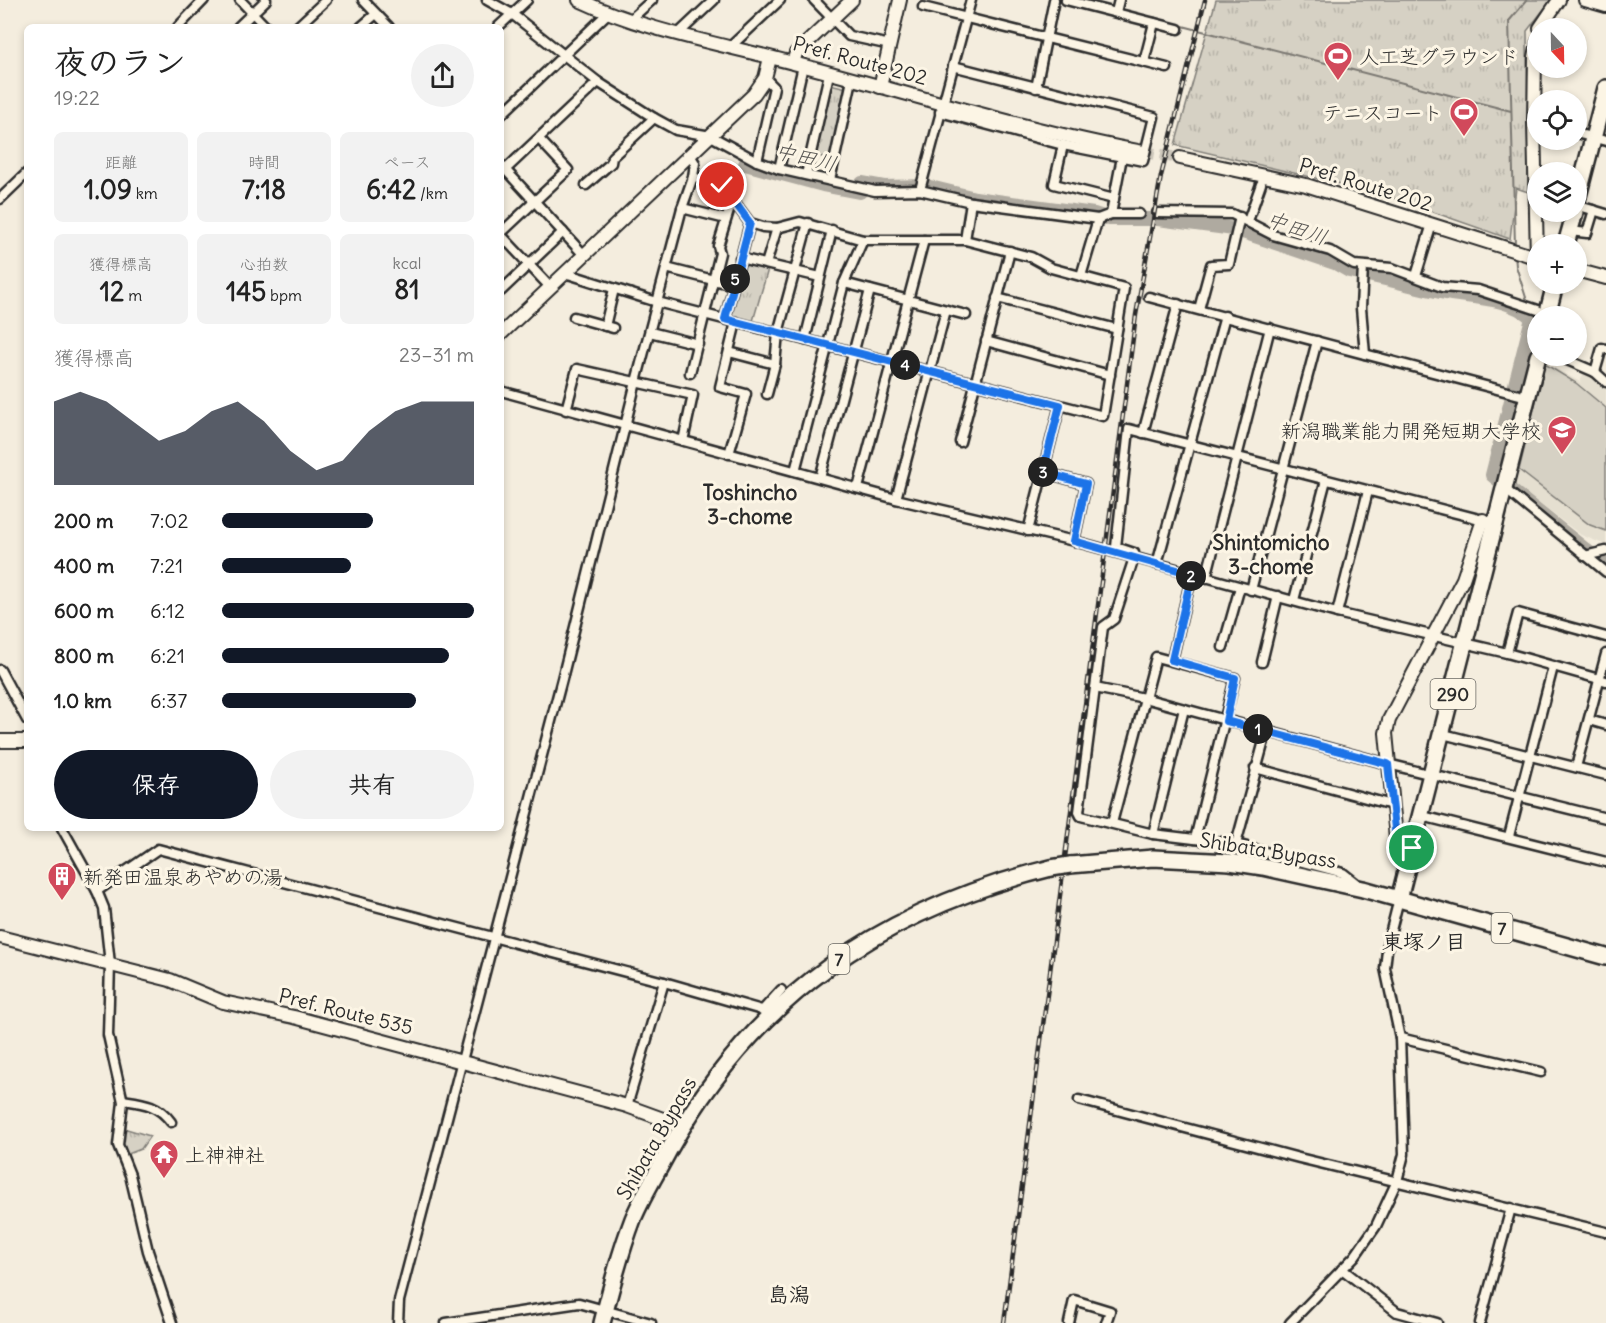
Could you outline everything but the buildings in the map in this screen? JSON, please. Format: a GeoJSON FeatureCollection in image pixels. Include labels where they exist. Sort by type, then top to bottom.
{"type":"FeatureCollection","features":[{"type":"Feature","properties":{"kind":"highway"},"geometry":{"type":"LineString","coordinates":[[1587,175],[1600,139],[1606,88]]}},
{"type":"Feature","properties":{"kind":"highway","name":"290"},"geometry":{"type":"LineString","coordinates":[[1399,899],[1465,643],[1489,522],[1506,483],[1535,366]]}},
{"type":"Feature","properties":{"kind":"highway","name":"Shibata Bypass"},"geometry":{"type":"LineString","coordinates":[[603,1317],[634,1216],[682,1126],[724,1065],[767,1012],[830,966],[904,921],[964,894],[1051,868],[1070,865],[1153,858],[1230,862],[1316,877],[1606,957]]}},
{"type":"Feature","properties":{"kind":"main road"},"geometry":{"type":"LineString","coordinates":[[798,64],[796,53],[852,0]]}},
{"type":"Feature","properties":{"kind":"main road"},"geometry":{"type":"LineString","coordinates":[[880,87],[900,0]]}},
{"type":"Feature","properties":{"kind":"main road"},"geometry":{"type":"LineString","coordinates":[[1547,18],[1559,0]]}},
{"type":"Feature","properties":{"kind":"main road"},"geometry":{"type":"LineString","coordinates":[[1585,0],[1606,6]]}},
{"type":"Feature","properties":{"kind":"main road"},"geometry":{"type":"LineString","coordinates":[[586,1],[631,19],[770,58]]}},
{"type":"Feature","properties":{"kind":"main road","name":"Pref. Route 202"},"geometry":{"type":"LineString","coordinates":[[504,331],[754,94],[765,78],[770,58],[880,87],[942,107],[1143,152]]}},
{"type":"Feature","properties":{"kind":"main road","name":"Pref. Route 202"},"geometry":{"type":"LineString","coordinates":[[1179,158],[1306,185],[1527,255]]}},
{"type":"Feature","properties":{"kind":"main road"},"geometry":{"type":"LineString","coordinates":[[1587,273],[1606,278]]}},
{"type":"Feature","properties":{"kind":"main road"},"geometry":{"type":"LineString","coordinates":[[1412,848],[1396,838],[1386,733],[1389,720],[1463,579],[1489,522]]}},
{"type":"Feature","properties":{"kind":"main road"},"geometry":{"type":"LineString","coordinates":[[0,741],[24,741]]}},
{"type":"Feature","properties":{"kind":"main road","name":"Pref. Route 535"},"geometry":{"type":"LineString","coordinates":[[0,937],[170,980],[223,1002],[294,1017],[627,1106],[682,1126]]}},
{"type":"Feature","properties":{"kind":"street"},"geometry":{"type":"LineString","coordinates":[[181,24],[203,0]]}},
{"type":"Feature","properties":{"kind":"street"},"geometry":{"type":"LineString","coordinates":[[240,0],[263,24]]}},
{"type":"Feature","properties":{"kind":"street"},"geometry":{"type":"LineString","coordinates":[[241,24],[266,0]]}},
{"type":"Feature","properties":{"kind":"street"},"geometry":{"type":"LineString","coordinates":[[300,24],[326,0]]}},
{"type":"Feature","properties":{"kind":"street"},"geometry":{"type":"LineString","coordinates":[[487,0],[512,14],[598,82],[654,118],[676,130],[711,136],[757,161],[779,169],[875,191],[920,190],[971,202],[1098,219],[1111,214],[1139,214]]}},
{"type":"Feature","properties":{"kind":"street"},"geometry":{"type":"LineString","coordinates":[[501,24],[527,0]]}},
{"type":"Feature","properties":{"kind":"street"},"geometry":{"type":"LineString","coordinates":[[631,19],[652,0]]}},
{"type":"Feature","properties":{"kind":"street"},"geometry":{"type":"LineString","coordinates":[[679,33],[714,0]]}},
{"type":"Feature","properties":{"kind":"street"},"geometry":{"type":"LineString","coordinates":[[730,46],[780,0]]}},
{"type":"Feature","properties":{"kind":"street"},"geometry":{"type":"LineString","coordinates":[[814,0],[849,36],[890,45]]}},
{"type":"Feature","properties":{"kind":"street"},"geometry":{"type":"LineString","coordinates":[[920,190],[971,0]]}},
{"type":"Feature","properties":{"kind":"street"},"geometry":{"type":"LineString","coordinates":[[1036,88],[1054,0]]}},
{"type":"Feature","properties":{"kind":"street"},"geometry":{"type":"LineString","coordinates":[[1066,0],[1178,29]]}},
{"type":"Feature","properties":{"kind":"street"},"geometry":{"type":"LineString","coordinates":[[1116,12],[1119,0]]}},
{"type":"Feature","properties":{"kind":"street"},"geometry":{"type":"LineString","coordinates":[[368,2],[386,24]]}},
{"type":"Feature","properties":{"kind":"street"},"geometry":{"type":"LineString","coordinates":[[923,7],[1167,68]]}},
{"type":"Feature","properties":{"kind":"street"},"geometry":{"type":"LineString","coordinates":[[504,112],[609,12]]}},
{"type":"Feature","properties":{"kind":"street"},"geometry":{"type":"LineString","coordinates":[[364,24],[376,14]]}},
{"type":"Feature","properties":{"kind":"street"},"geometry":{"type":"LineString","coordinates":[[1143,62],[1154,23]]}},
{"type":"Feature","properties":{"kind":"street"},"geometry":{"type":"LineString","coordinates":[[779,169],[798,64]]}},
{"type":"Feature","properties":{"kind":"street"},"geometry":{"type":"LineString","coordinates":[[942,107],[1063,145],[1143,161],[1154,117],[953,66]]}},
{"type":"Feature","properties":{"kind":"street"},"geometry":{"type":"LineString","coordinates":[[806,175],[829,74]]}},
{"type":"Feature","properties":{"kind":"street"},"geometry":{"type":"LineString","coordinates":[[757,161],[774,87],[765,78]]}},
{"type":"Feature","properties":{"kind":"street"},"geometry":{"type":"LineString","coordinates":[[831,180],[852,80]]}},
{"type":"Feature","properties":{"kind":"street"},"geometry":{"type":"LineString","coordinates":[[504,167],[539,139],[598,82]]}},
{"type":"Feature","properties":{"kind":"street"},"geometry":{"type":"LineString","coordinates":[[586,185],[611,163],[612,157],[654,118]]}},
{"type":"Feature","properties":{"kind":"street"},"geometry":{"type":"LineString","coordinates":[[504,231],[568,170],[539,139]]}},
{"type":"Feature","properties":{"kind":"street"},"geometry":{"type":"LineString","coordinates":[[1063,145],[1054,184],[1114,199]]}},
{"type":"Feature","properties":{"kind":"street"},"geometry":{"type":"LineString","coordinates":[[398,1323],[399,1301],[562,679],[636,382],[682,208],[693,177],[695,163],[690,155]]}},
{"type":"Feature","properties":{"kind":"street"},"geometry":{"type":"LineString","coordinates":[[1111,214],[1122,158]]}},
{"type":"Feature","properties":{"kind":"street"},"geometry":{"type":"LineString","coordinates":[[504,169],[584,255]]}},
{"type":"Feature","properties":{"kind":"street"},"geometry":{"type":"LineString","coordinates":[[0,199],[24,176]]}},
{"type":"Feature","properties":{"kind":"street"},"geometry":{"type":"LineString","coordinates":[[565,273],[657,302],[1104,416],[1124,288],[1081,276],[1010,251],[965,240],[863,240],[808,223],[800,222],[777,228],[750,223],[722,185],[693,177]]}},
{"type":"Feature","properties":{"kind":"street"},"geometry":{"type":"LineString","coordinates":[[1198,309],[1211,265],[1229,264],[1244,219],[1261,184]]}},
{"type":"Feature","properties":{"kind":"street"},"geometry":{"type":"LineString","coordinates":[[690,373],[720,253],[718,246],[733,198]]}},
{"type":"Feature","properties":{"kind":"street"},"geometry":{"type":"LineString","coordinates":[[965,240],[971,202]]}},
{"type":"Feature","properties":{"kind":"street"},"geometry":{"type":"LineString","coordinates":[[682,208],[726,219]]}},
{"type":"Feature","properties":{"kind":"street"},"geometry":{"type":"LineString","coordinates":[[1587,208],[1606,214]]}},
{"type":"Feature","properties":{"kind":"street"},"geometry":{"type":"LineString","coordinates":[[1583,234],[1587,233],[1594,210]]}},
{"type":"Feature","properties":{"kind":"street"},"geometry":{"type":"LineString","coordinates":[[1157,213],[1232,214],[1273,235],[1330,251],[1354,265],[1392,268],[1442,287],[1478,290],[1527,307]]}},
{"type":"Feature","properties":{"kind":"street"},"geometry":{"type":"LineString","coordinates":[[1081,276],[1098,219]]}},
{"type":"Feature","properties":{"kind":"street"},"geometry":{"type":"LineString","coordinates":[[725,319],[750,223]]}},
{"type":"Feature","properties":{"kind":"street"},"geometry":{"type":"LineString","coordinates":[[767,394],[775,364],[778,333],[808,223]]}},
{"type":"Feature","properties":{"kind":"street"},"geometry":{"type":"LineString","coordinates":[[1416,276],[1432,224]]}},
{"type":"Feature","properties":{"kind":"street"},"geometry":{"type":"LineString","coordinates":[[766,264],[777,228]]}},
{"type":"Feature","properties":{"kind":"street"},"geometry":{"type":"LineString","coordinates":[[804,339],[832,231]]}},
{"type":"Feature","properties":{"kind":"street"},"geometry":{"type":"LineString","coordinates":[[504,288],[563,232]]}},
{"type":"Feature","properties":{"kind":"street"},"geometry":{"type":"LineString","coordinates":[[504,237],[550,287]]}},
{"type":"Feature","properties":{"kind":"street"},"geometry":{"type":"LineString","coordinates":[[795,471],[844,284],[863,240]]}},
{"type":"Feature","properties":{"kind":"street"},"geometry":{"type":"LineString","coordinates":[[858,488],[924,240]]}},
{"type":"Feature","properties":{"kind":"street"},"geometry":{"type":"LineString","coordinates":[[960,442],[1010,251]]}},
{"type":"Feature","properties":{"kind":"street"},"geometry":{"type":"LineString","coordinates":[[740,258],[820,277]]}},
{"type":"Feature","properties":{"kind":"street"},"geometry":{"type":"LineString","coordinates":[[1363,267],[1362,308],[1365,354]]}},
{"type":"Feature","properties":{"kind":"street"},"geometry":{"type":"LineString","coordinates":[[666,268],[734,285]]}},
{"type":"Feature","properties":{"kind":"street"},"geometry":{"type":"LineString","coordinates":[[844,284],[966,315]]}},
{"type":"Feature","properties":{"kind":"street"},"geometry":{"type":"LineString","coordinates":[[574,317],[609,327],[614,289]]}},
{"type":"Feature","properties":{"kind":"street"},"geometry":{"type":"LineString","coordinates":[[820,478],[870,290]]}},
{"type":"Feature","properties":{"kind":"street"},"geometry":{"type":"LineString","coordinates":[[1149,297],[1527,397]]}},
{"type":"Feature","properties":{"kind":"street"},"geometry":{"type":"LineString","coordinates":[[997,298],[1117,329]]}},
{"type":"Feature","properties":{"kind":"street"},"geometry":{"type":"LineString","coordinates":[[1143,433],[1178,304]]}},
{"type":"Feature","properties":{"kind":"street"},"geometry":{"type":"LineString","coordinates":[[896,499],[946,310]]}},
{"type":"Feature","properties":{"kind":"street"},"geometry":{"type":"LineString","coordinates":[[1157,564],[1225,316]]}},
{"type":"Feature","properties":{"kind":"street"},"geometry":{"type":"LineString","coordinates":[[729,454],[746,393],[720,387],[736,322]]}},
{"type":"Feature","properties":{"kind":"street"},"geometry":{"type":"LineString","coordinates":[[1206,578],[1235,457],[1270,328]]}},
{"type":"Feature","properties":{"kind":"street"},"geometry":{"type":"LineString","coordinates":[[651,332],[698,344]]}},
{"type":"Feature","properties":{"kind":"street"},"geometry":{"type":"LineString","coordinates":[[986,341],[1110,375]]}},
{"type":"Feature","properties":{"kind":"street"},"geometry":{"type":"LineString","coordinates":[[1251,590],[1317,341]]}},
{"type":"Feature","properties":{"kind":"street"},"geometry":{"type":"LineString","coordinates":[[1595,372],[1602,348],[1606,349]]}},
{"type":"Feature","properties":{"kind":"street"},"geometry":{"type":"LineString","coordinates":[[729,352],[775,364]]}},
{"type":"Feature","properties":{"kind":"street"},"geometry":{"type":"LineString","coordinates":[[1581,366],[1595,372],[1606,382]]}},
{"type":"Feature","properties":{"kind":"street"},"geometry":{"type":"LineString","coordinates":[[566,410],[577,369],[693,395],[683,441]]}},
{"type":"Feature","properties":{"kind":"street"},"geometry":{"type":"LineString","coordinates":[[504,392],[896,499],[1074,541],[1431,638],[1507,653],[1603,680]]}},
{"type":"Feature","properties":{"kind":"street"},"geometry":{"type":"LineString","coordinates":[[1028,531],[1060,405]]}},
{"type":"Feature","properties":{"kind":"street"},"geometry":{"type":"LineString","coordinates":[[1363,889],[1343,873],[1236,844],[1153,834],[1081,816],[1079,812],[1103,627],[1114,619],[1134,558],[1134,553],[1116,547],[1129,429],[1489,522]]}},
{"type":"Feature","properties":{"kind":"street"},"geometry":{"type":"LineString","coordinates":[[1043,472],[1086,484],[1074,541]]}},
{"type":"Feature","properties":{"kind":"street"},"geometry":{"type":"LineString","coordinates":[[1294,600],[1326,480]]}},
{"type":"Feature","properties":{"kind":"street"},"geometry":{"type":"LineString","coordinates":[[1506,483],[1585,556],[1606,572]]}},
{"type":"Feature","properties":{"kind":"street"},"geometry":{"type":"LineString","coordinates":[[1337,613],[1368,491]]}},
{"type":"Feature","properties":{"kind":"street"},"geometry":{"type":"LineString","coordinates":[[1585,556],[1606,551]]}},
{"type":"Feature","properties":{"kind":"street"},"geometry":{"type":"LineString","coordinates":[[1172,660],[1192,574]]}},
{"type":"Feature","properties":{"kind":"street"},"geometry":{"type":"LineString","coordinates":[[1223,647],[1240,587]]}},
{"type":"Feature","properties":{"kind":"street"},"geometry":{"type":"LineString","coordinates":[[1262,662],[1278,596]]}},
{"type":"Feature","properties":{"kind":"street"},"geometry":{"type":"LineString","coordinates":[[1507,653],[1518,613],[1606,637]]}},
{"type":"Feature","properties":{"kind":"street"},"geometry":{"type":"LineString","coordinates":[[1576,767],[1603,680],[1606,654]]}},
{"type":"Feature","properties":{"kind":"street"},"geometry":{"type":"LineString","coordinates":[[1112,823],[1156,657],[1172,660],[1235,678],[1196,839]]}},
{"type":"Feature","properties":{"kind":"street"},"geometry":{"type":"LineString","coordinates":[[1509,836],[1553,667]]}},
{"type":"Feature","properties":{"kind":"street"},"geometry":{"type":"LineString","coordinates":[[0,670],[24,714]]}},
{"type":"Feature","properties":{"kind":"street"},"geometry":{"type":"LineString","coordinates":[[1095,688],[1144,698],[1388,764],[1606,818]]}},
{"type":"Feature","properties":{"kind":"street"},"geometry":{"type":"LineString","coordinates":[[1153,834],[1184,709]]}},
{"type":"Feature","properties":{"kind":"street"},"geometry":{"type":"LineString","coordinates":[[1589,720],[1606,725]]}},
{"type":"Feature","properties":{"kind":"street"},"geometry":{"type":"LineString","coordinates":[[1236,844],[1267,730]]}},
{"type":"Feature","properties":{"kind":"street"},"geometry":{"type":"LineString","coordinates":[[1443,734],[1606,776]]}},
{"type":"Feature","properties":{"kind":"street"},"geometry":{"type":"LineString","coordinates":[[1255,768],[1392,805]]}},
{"type":"Feature","properties":{"kind":"street"},"geometry":{"type":"LineString","coordinates":[[1422,816],[1606,862]]}},
{"type":"Feature","properties":{"kind":"street"},"geometry":{"type":"LineString","coordinates":[[64,831],[98,891],[104,908],[110,964],[108,1035],[123,1101],[118,1144],[130,1175],[148,1251],[172,1323]]}},
{"type":"Feature","properties":{"kind":"street"},"geometry":{"type":"LineString","coordinates":[[98,891],[158,849],[664,982],[767,1012],[782,990]]}},
{"type":"Feature","properties":{"kind":"street"},"geometry":{"type":"LineString","coordinates":[[1290,1323],[1342,1269],[1376,1226],[1397,1180],[1404,1154],[1400,1038],[1385,968],[1388,942],[1399,899]]}},
{"type":"Feature","properties":{"kind":"street"},"geometry":{"type":"LineString","coordinates":[[627,1106],[664,982]]}},
{"type":"Feature","properties":{"kind":"street"},"geometry":{"type":"LineString","coordinates":[[1400,1038],[1541,1072]]}},
{"type":"Feature","properties":{"kind":"street"},"geometry":{"type":"LineString","coordinates":[[1079,1100],[1606,1232]]}},
{"type":"Feature","properties":{"kind":"street"},"geometry":{"type":"LineString","coordinates":[[123,1101],[152,1105],[163,1110],[171,1122]]}},
{"type":"Feature","properties":{"kind":"street"},"geometry":{"type":"LineString","coordinates":[[1480,1323],[1511,1208]]}},
{"type":"Feature","properties":{"kind":"street"},"geometry":{"type":"LineString","coordinates":[[1342,1269],[1397,1312],[1437,1323]]}},
{"type":"Feature","properties":{"kind":"street"},"geometry":{"type":"LineString","coordinates":[[1069,1323],[1074,1300],[1110,1311],[1106,1323]]}},
{"type":"Feature","properties":{"kind":"street"},"geometry":{"type":"LineString","coordinates":[[446,1323],[579,1303],[603,1317],[651,1323]]}},
{"type":"Feature","properties":{"kind":"shaded area","name":"新潟職業能力開発短期大学校"},"geometry":{"type":"Polygon","coordinates":[[[1541,366],[1551,366],[1580,382],[1584,372],[1606,387],[1606,545],[1581,535],[1510,482],[1541,366]]]}},
{"type":"Feature","properties":{"kind":"green space"},"geometry":{"type":"Polygon","coordinates":[[[1216,0],[1551,0],[1537,18],[1527,18],[1527,192],[1516,188],[1510,239],[1379,193],[1175,145],[1216,0]]]}},
{"type":"Feature","properties":{"kind":"green space"},"geometry":{"type":"Polygon","coordinates":[[[830,84],[847,88],[832,159],[813,155],[830,84]]]}},
{"type":"Feature","properties":{"kind":"green space"},"geometry":{"type":"Polygon","coordinates":[[[743,264],[768,269],[753,321],[730,315],[743,264]]]}},
{"type":"Feature","properties":{"kind":"green space","name":"新潟職業能力開発短期大学校"},"geometry":{"type":"Polygon","coordinates":[[[1545,366],[1548,366],[1576,383],[1606,408],[1606,531],[1590,525],[1519,470],[1545,366]]]}},
{"type":"Feature","properties":{"kind":"green space"},"geometry":{"type":"Polygon","coordinates":[[[120,1127],[150,1136],[141,1149],[123,1156],[120,1127]]]}},
{"type":"Feature","properties":{"kind":"waterway"},"geometry":{"type":"LineString","coordinates":[[1083,0],[1115,8]]}},
{"type":"Feature","properties":{"kind":"waterway"},"geometry":{"type":"LineString","coordinates":[[1515,246],[1509,21],[1527,0]]}},
{"type":"Feature","properties":{"kind":"waterway"},"geometry":{"type":"LineString","coordinates":[[1121,10],[1156,19]]}},
{"type":"Feature","properties":{"kind":"waterway"},"geometry":{"type":"LineString","coordinates":[[1179,25],[1511,111]]}},
{"type":"Feature","properties":{"kind":"waterway","name":"中田川"},"geometry":{"type":"LineString","coordinates":[[745,164],[823,185],[860,192],[862,183],[884,187],[926,186],[975,198],[1094,214],[1109,219],[1158,219],[1234,229],[1335,263],[1349,271],[1440,292],[1511,305],[1532,318],[1492,475],[1606,566]]}},
{"type":"Feature","properties":{"kind":"waterway"},"geometry":{"type":"LineString","coordinates":[[1515,254],[1516,266],[1528,304]]}},
{"type":"Feature","properties":{"kind":"tunnel"},"geometry":{"type":"LineString","coordinates":[[1143,152],[1180,158]]}},
{"type":"Feature","properties":{"kind":"railway"},"geometry":{"type":"LineString","coordinates":[[1004,1323],[1136,315],[1161,176],[1205,0]]}},
{"type":"Feature","properties":{"kind":"place","name":"人工芝グラウンド"},"geometry":{"type":"Point","coordinates":[1338,82]}},
{"type":"Feature","properties":{"kind":"place","name":"テニスコート"},"geometry":{"type":"Point","coordinates":[1464,138]}},
{"type":"Feature","properties":{"kind":"place","name":"新潟職業能力開発短期大学校"},"geometry":{"type":"Point","coordinates":[1562,456]}},
{"type":"Feature","properties":{"kind":"place","name":"新発田温泉あやめの湯"},"geometry":{"type":"Point","coordinates":[62,902]}},
{"type":"Feature","properties":{"kind":"place","name":"上神神社"},"geometry":{"type":"Point","coordinates":[164,1180]}},
{"type":"Feature","properties":{"kind":"district","name":"Toshincho 3-chome"},"geometry":{"type":"Point","coordinates":[750,504]}},
{"type":"Feature","properties":{"kind":"district","name":"Shintomicho 3-chome"},"geometry":{"type":"Point","coordinates":[1271,554]}},
{"type":"Feature","properties":{"kind":"district","name":"東塚ノ目"},"geometry":{"type":"Point","coordinates":[1424,941]}},
{"type":"Feature","properties":{"kind":"district","name":"島潟"},"geometry":{"type":"Point","coordinates":[789,1294]}},
{"type":"Feature","properties":{"kind":"route"},"geometry":{"type":"LineString","coordinates":[[722,185],[750,223],[725,319],[1060,405],[1043,472],[1086,484],[1074,541],[1192,574],[1172,660],[1235,678],[1226,721],[1267,730],[1388,764],[1396,838],[1412,848]]}}]}
